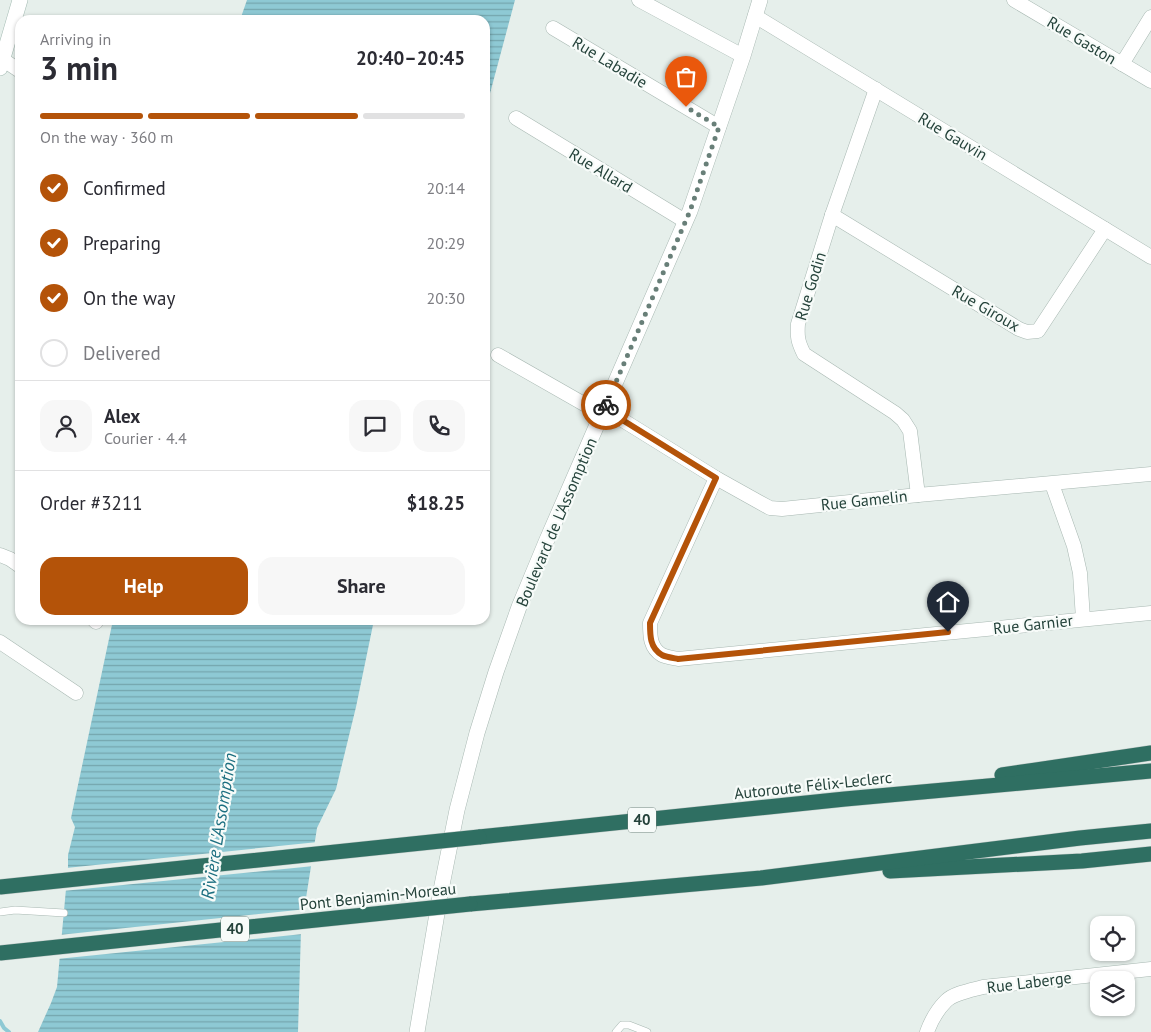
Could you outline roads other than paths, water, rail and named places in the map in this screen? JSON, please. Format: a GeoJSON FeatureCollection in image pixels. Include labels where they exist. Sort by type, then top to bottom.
{"type":"FeatureCollection","features":[{"type":"Feature","properties":{"kind":"highway"},"geometry":{"type":"LineString","coordinates":[[845,799],[1151,753]]}},
{"type":"Feature","properties":{"kind":"highway","name":"Autoroute Félix-Leclerc"},"geometry":{"type":"LineString","coordinates":[[0,887],[845,799],[1151,771]]}},
{"type":"Feature","properties":{"kind":"highway","name":"40"},"geometry":{"type":"LineString","coordinates":[[761,878],[1080,838],[1151,831]]}},
{"type":"Feature","properties":{"kind":"highway"},"geometry":{"type":"LineString","coordinates":[[761,878],[1082,861],[1151,854]]}},
{"type":"Feature","properties":{"kind":"highway","name":"Pont Benjamin-Moreau"},"geometry":{"type":"LineString","coordinates":[[0,953],[470,904],[761,878]]}},
{"type":"Feature","properties":{"kind":"street"},"geometry":{"type":"LineString","coordinates":[[15,15],[20,0]]}},
{"type":"Feature","properties":{"kind":"street"},"geometry":{"type":"LineString","coordinates":[[639,0],[743,56]]}},
{"type":"Feature","properties":{"kind":"street","name":"Boulevard de L'Assomption"},"geometry":{"type":"LineString","coordinates":[[417,1032],[452,833],[477,733],[496,672],[519,607],[546,542],[690,211],[760,0]]}},
{"type":"Feature","properties":{"kind":"street","name":"Rue Gaston"},"geometry":{"type":"LineString","coordinates":[[1014,0],[1151,81]]}},
{"type":"Feature","properties":{"kind":"street","name":"Rue Gauvin"},"geometry":{"type":"LineString","coordinates":[[755,16],[1151,257]]}},
{"type":"Feature","properties":{"kind":"street"},"geometry":{"type":"LineString","coordinates":[[15,17],[1,63],[15,69]]}},
{"type":"Feature","properties":{"kind":"street"},"geometry":{"type":"LineString","coordinates":[[1122,64],[1151,17]]}},
{"type":"Feature","properties":{"kind":"street","name":"Rue Labadie"},"geometry":{"type":"LineString","coordinates":[[553,28],[719,127]]}},
{"type":"Feature","properties":{"kind":"street","name":"Rue Godin"},"geometry":{"type":"LineString","coordinates":[[876,89],[832,215],[798,324],[797,335],[798,343],[804,354],[904,420],[910,431],[918,495]]}},
{"type":"Feature","properties":{"kind":"street","name":"Rue Allard"},"geometry":{"type":"LineString","coordinates":[[516,118],[685,221]]}},
{"type":"Feature","properties":{"kind":"street","name":"Rue Giroux"},"geometry":{"type":"LineString","coordinates":[[832,215],[1018,329],[1028,332],[1038,331],[1105,229]]}},
{"type":"Feature","properties":{"kind":"street","name":"Rue Gamelin"},"geometry":{"type":"LineString","coordinates":[[498,356],[591,408],[616,416],[716,478],[770,508],[782,509],[1151,474]]}},
{"type":"Feature","properties":{"kind":"street","name":"Rue Garnier"},"geometry":{"type":"LineString","coordinates":[[716,478],[650,623],[650,637],[653,646],[662,655],[678,659],[1151,613]]}},
{"type":"Feature","properties":{"kind":"street"},"geometry":{"type":"LineString","coordinates":[[1052,484],[1074,546],[1080,573],[1083,619]]}},
{"type":"Feature","properties":{"kind":"street"},"geometry":{"type":"LineString","coordinates":[[0,555],[15,562]]}},
{"type":"Feature","properties":{"kind":"street"},"geometry":{"type":"LineString","coordinates":[[0,642],[76,692]]}},
{"type":"Feature","properties":{"kind":"street","name":"Rue Laberge"},"geometry":{"type":"LineString","coordinates":[[927,1032],[935,1015],[947,1000],[961,993],[983,987],[1151,969]]}},
{"type":"Feature","properties":{"kind":"lane"},"geometry":{"type":"LineString","coordinates":[[0,912],[15,910],[64,913]]}},
{"type":"Feature","properties":{"kind":"lane"},"geometry":{"type":"LineString","coordinates":[[616,1032],[622,1025],[629,1025],[647,1032]]}},
{"type":"Feature","properties":{"kind":"water"},"geometry":{"type":"Polygon","coordinates":[[[247,0],[515,0],[490,93],[490,15],[242,15],[247,0]]]}},
{"type":"Feature","properties":{"kind":"water","name":"Rivière L'Assomption"},"geometry":{"type":"Polygon","coordinates":[[[112,625],[373,625],[336,789],[317,828],[301,930],[298,1032],[38,1032],[57,987],[68,855],[75,827],[71,818],[112,625]]]}},
{"type":"Feature","properties":{"kind":"waterway"},"geometry":{"type":"LineString","coordinates":[[0,1021],[9,1032]]}}]}
